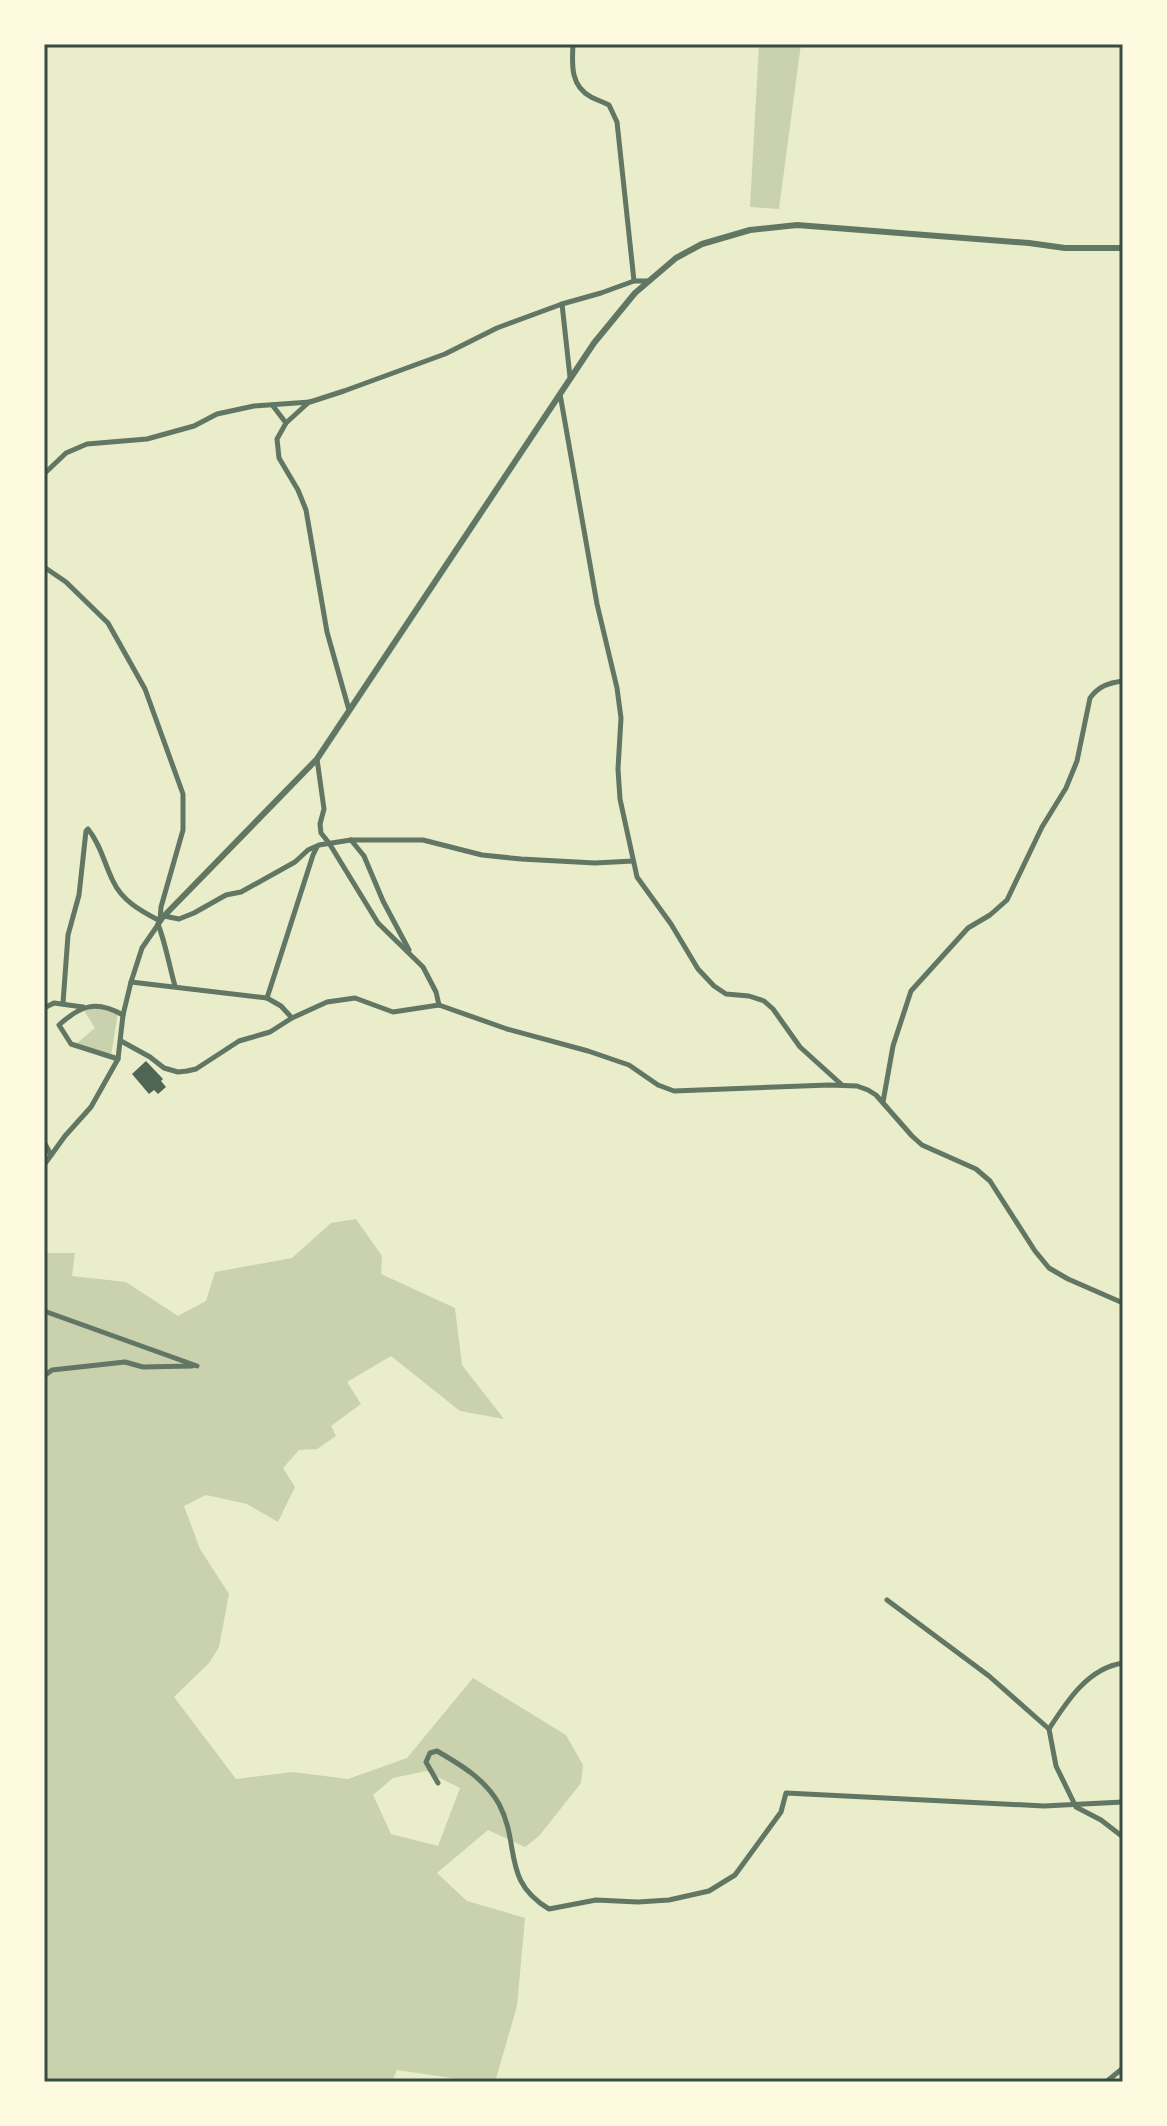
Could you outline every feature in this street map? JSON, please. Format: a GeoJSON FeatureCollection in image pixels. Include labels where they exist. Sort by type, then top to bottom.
{"type":"FeatureCollection","features":[{"type":"Feature","properties":{"kind":"street"},"geometry":{"type":"LineString","coordinates":[[573,44],[572,65],[578,86],[590,97],[609,105],[617,122],[634,281]]}},
{"type":"Feature","properties":{"kind":"street"},"geometry":{"type":"LineString","coordinates":[[44,1165],[91,1107],[118,1059],[131,982],[142,948],[161,920],[317,759],[570,377],[594,343],[648,281],[676,258],[702,244],[750,230],[797,225],[1065,248],[1123,248]]}},
{"type":"Feature","properties":{"kind":"street"},"geometry":{"type":"LineString","coordinates":[[44,474],[66,453],[87,444],[147,439],[194,426],[217,414],[254,406],[310,402],[445,354],[497,328],[562,304],[634,281],[648,281]]}},
{"type":"Feature","properties":{"kind":"street"},"geometry":{"type":"LineString","coordinates":[[562,304],[570,377]]}},
{"type":"Feature","properties":{"kind":"street"},"geometry":{"type":"LineString","coordinates":[[560,393],[597,604],[617,688],[621,718],[620,799],[637,877],[664,913],[698,969],[714,986],[726,994],[764,1001],[800,1047],[842,1085]]}},
{"type":"Feature","properties":{"kind":"street"},"geometry":{"type":"LineString","coordinates":[[310,402],[286,423],[277,439],[279,458],[306,510],[327,632],[349,710]]}},
{"type":"Feature","properties":{"kind":"street"},"geometry":{"type":"LineString","coordinates":[[272,405],[286,423]]}},
{"type":"Feature","properties":{"kind":"street"},"geometry":{"type":"LineString","coordinates":[[44,567],[66,582],[108,623],[145,689],[183,794],[183,830],[161,907],[175,986]]}},
{"type":"Feature","properties":{"kind":"street"},"geometry":{"type":"LineString","coordinates":[[883,1103],[893,1046],[911,991],[968,928],[1007,900],[1042,827],[1066,788],[1077,761],[1090,698],[1096,690],[1109,683],[1123,681]]}},
{"type":"Feature","properties":{"kind":"street"},"geometry":{"type":"LineString","coordinates":[[317,759],[324,809],[321,833],[378,923],[411,954],[430,978],[439,1005]]}},
{"type":"Feature","properties":{"kind":"street"},"geometry":{"type":"LineString","coordinates":[[63,1003],[68,935],[79,895],[88,829],[96,839],[121,894],[140,911],[161,920],[179,919],[226,895],[241,892],[319,845],[351,840],[423,840],[482,855],[521,859],[595,863],[633,861]]}},
{"type":"Feature","properties":{"kind":"street"},"geometry":{"type":"LineString","coordinates":[[351,840],[364,856],[411,954]]}},
{"type":"Feature","properties":{"kind":"street"},"geometry":{"type":"LineString","coordinates":[[267,998],[313,855],[319,845]]}},
{"type":"Feature","properties":{"kind":"street"},"geometry":{"type":"LineString","coordinates":[[131,982],[267,998],[281,1006],[292,1018]]}},
{"type":"Feature","properties":{"kind":"street"},"geometry":{"type":"LineString","coordinates":[[121,1041],[164,1068],[187,1071],[196,1069],[239,1041],[270,1032],[327,1002],[355,998],[393,1012],[439,1005],[507,1029],[629,1065],[658,1085],[674,1091],[857,1086],[876,1095],[922,1145],[976,1169],[990,1181],[1049,1268],[1123,1303]]}},
{"type":"Feature","properties":{"kind":"street"},"geometry":{"type":"LineString","coordinates":[[44,1008],[63,1003],[110,1008],[123,1015]]}},
{"type":"Feature","properties":{"kind":"street"},"geometry":{"type":"LineString","coordinates":[[84,1007],[74,1011],[59,1025],[71,1044],[118,1059]]}},
{"type":"Feature","properties":{"kind":"street"},"geometry":{"type":"LineString","coordinates":[[44,1142],[51,1155]]}},
{"type":"Feature","properties":{"kind":"street"},"geometry":{"type":"LineString","coordinates":[[44,1311],[197,1366],[143,1367],[125,1362],[52,1370],[44,1376]]}},
{"type":"Feature","properties":{"kind":"street"},"geometry":{"type":"LineString","coordinates":[[887,1600],[989,1676],[1049,1729],[1056,1766],[1075,1804],[1123,1837]]}},
{"type":"Feature","properties":{"kind":"street"},"geometry":{"type":"LineString","coordinates":[[1049,1729],[1064,1705],[1094,1674],[1107,1666],[1123,1663]]}},
{"type":"Feature","properties":{"kind":"street"},"geometry":{"type":"LineString","coordinates":[[438,1783],[426,1762],[430,1753],[437,1751],[465,1767],[488,1787],[506,1821],[521,1884],[534,1900],[549,1909],[596,1900],[669,1900],[709,1891],[735,1875],[781,1812],[786,1793],[1044,1806],[1123,1802]]}},
{"type":"Feature","properties":{"kind":"street"},"geometry":{"type":"LineString","coordinates":[[1106,2082],[1123,2068]]}},
{"type":"Feature","properties":{"kind":"green space"},"geometry":{"type":"Polygon","coordinates":[[[759,44],[801,44],[779,209],[750,207],[759,44]]]}},
{"type":"Feature","properties":{"kind":"green space"},"geometry":{"type":"Polygon","coordinates":[[[96,1007],[118,1012],[111,1056],[76,1044],[95,1028],[83,1009],[96,1007]]]}},
{"type":"Feature","properties":{"kind":"green space"},"geometry":{"type":"Polygon","coordinates":[[[356,1219],[382,1256],[381,1274],[455,1308],[462,1365],[504,1419],[460,1411],[391,1356],[347,1382],[361,1404],[331,1426],[336,1436],[317,1449],[299,1450],[283,1468],[295,1487],[278,1522],[247,1504],[206,1495],[184,1506],[200,1549],[229,1594],[219,1647],[209,1663],[174,1697],[236,1779],[293,1772],[348,1779],[407,1758],[473,1678],[566,1735],[583,1765],[581,1783],[539,1836],[525,1847],[488,1830],[437,1873],[467,1901],[525,1918],[517,2006],[495,2082],[397,2070],[392,2082],[44,2082],[44,1253],[75,1253],[72,1276],[126,1282],[178,1316],[206,1301],[215,1272],[292,1258],[331,1223],[356,1219]],[[426,1771],[393,1778],[373,1795],[391,1834],[438,1846],[460,1788],[426,1771]]]}},
{"type":"Feature","properties":{"kind":"building"},"geometry":{"type":"Polygon","coordinates":[[[146,1061],[163,1079],[161,1081],[166,1087],[158,1094],[154,1090],[149,1094],[132,1074],[146,1061]]]}}]}
